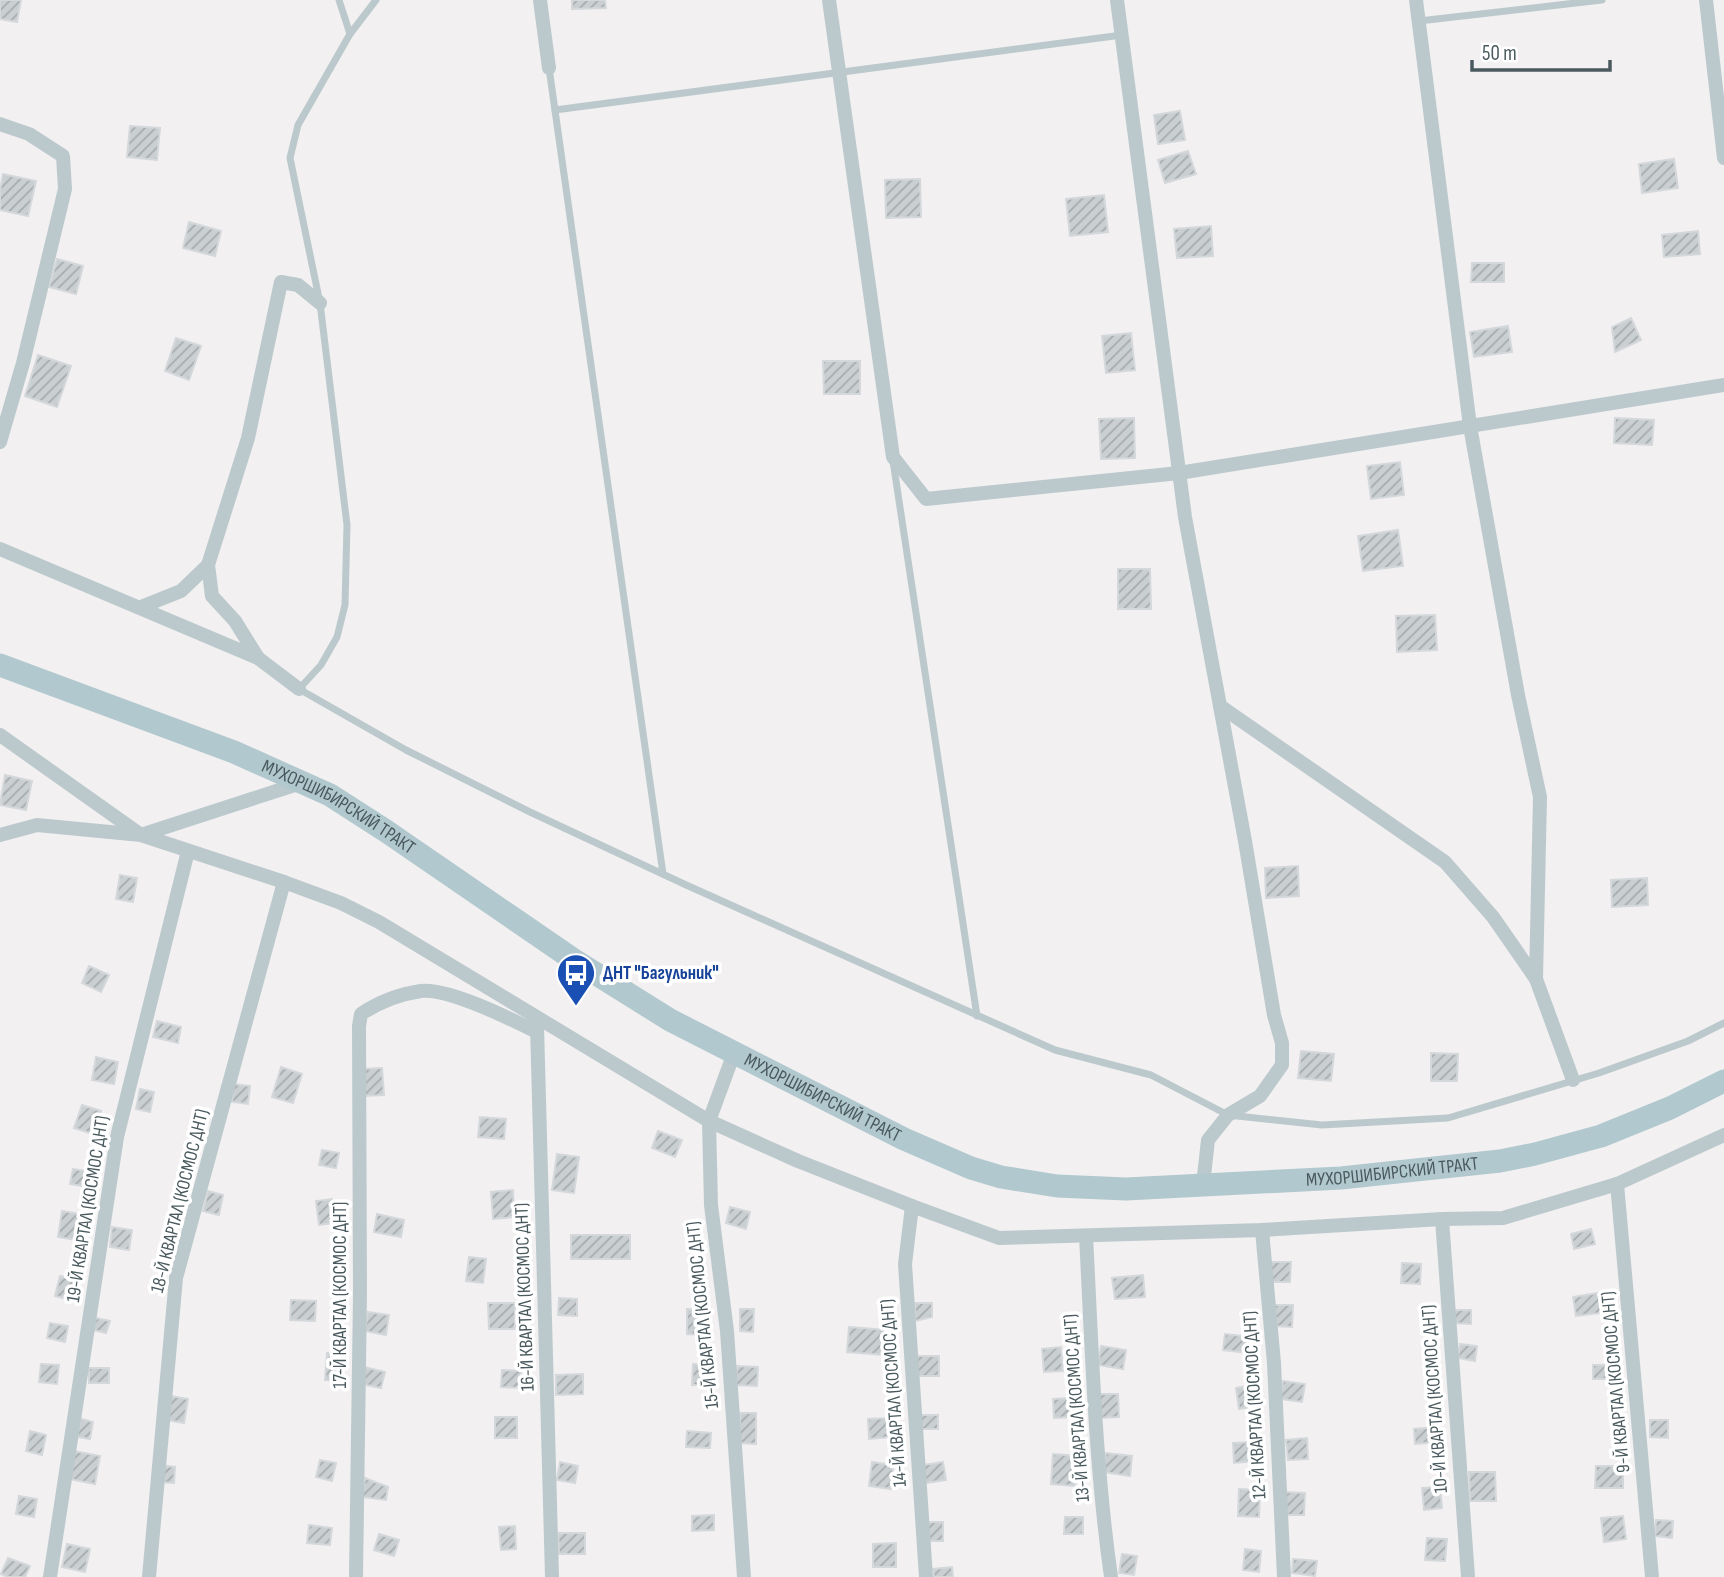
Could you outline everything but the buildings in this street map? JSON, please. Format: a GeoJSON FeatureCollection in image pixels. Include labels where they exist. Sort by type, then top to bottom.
{"type":"FeatureCollection","features":[{"type":"Feature","properties":{"kind":"main road","name":"МУХОРШИБИРСКИЙ ТРАКТ"},"geometry":{"type":"LineString","coordinates":[[0,665],[234,752],[304,782],[354,809],[626,993],[734,1053],[928,1150],[1001,1177],[1086,1189],[1341,1178],[1479,1163],[1535,1154],[1589,1139],[1633,1124],[1724,1081]]}},
{"type":"Feature","properties":{"kind":"street"},"geometry":{"type":"LineString","coordinates":[[540,0],[549,68]]}},
{"type":"Feature","properties":{"kind":"street"},"geometry":{"type":"LineString","coordinates":[[829,0],[892,457],[926,499],[1179,473],[1724,385]]}},
{"type":"Feature","properties":{"kind":"street"},"geometry":{"type":"LineString","coordinates":[[1117,0],[1185,517],[1274,1015],[1282,1043],[1282,1065],[1260,1096],[1227,1115],[1208,1140],[1203,1185]]}},
{"type":"Feature","properties":{"kind":"street"},"geometry":{"type":"LineString","coordinates":[[1416,0],[1470,426],[1518,695],[1540,797],[1536,979]]}},
{"type":"Feature","properties":{"kind":"street"},"geometry":{"type":"LineString","coordinates":[[1706,0],[1724,158]]}},
{"type":"Feature","properties":{"kind":"street"},"geometry":{"type":"LineString","coordinates":[[0,124],[29,134],[63,156],[65,189],[23,363],[0,442]]}},
{"type":"Feature","properties":{"kind":"street"},"geometry":{"type":"LineString","coordinates":[[258,658],[235,621],[212,596],[208,565],[248,438],[281,282],[298,285],[320,303]]}},
{"type":"Feature","properties":{"kind":"street"},"geometry":{"type":"LineString","coordinates":[[0,549],[258,658],[299,689]]}},
{"type":"Feature","properties":{"kind":"street"},"geometry":{"type":"LineString","coordinates":[[141,607],[181,591],[208,565]]}},
{"type":"Feature","properties":{"kind":"street"},"geometry":{"type":"LineString","coordinates":[[1220,706],[1445,862],[1493,918],[1536,979],[1573,1080]]}},
{"type":"Feature","properties":{"kind":"street"},"geometry":{"type":"LineString","coordinates":[[0,735],[141,835]]}},
{"type":"Feature","properties":{"kind":"street"},"geometry":{"type":"LineString","coordinates":[[141,835],[304,782]]}},
{"type":"Feature","properties":{"kind":"street"},"geometry":{"type":"LineString","coordinates":[[0,835],[37,825],[141,835],[341,903],[379,922],[709,1121],[798,1161],[999,1238],[1262,1230],[1442,1219],[1503,1219],[1617,1184],[1724,1135]]}},
{"type":"Feature","properties":{"kind":"street","name":"19-Й КВАРТАЛ (КОСМОС ДНТ)"},"geometry":{"type":"LineString","coordinates":[[50,1577],[117,1137],[188,851]]}},
{"type":"Feature","properties":{"kind":"street","name":"18-Й КВАРТАЛ (КОСМОС ДНТ)"},"geometry":{"type":"LineString","coordinates":[[149,1577],[176,1278],[284,882]]}},
{"type":"Feature","properties":{"kind":"street","name":"17-Й КВАРТАЛ (КОСМОС ДНТ)"},"geometry":{"type":"LineString","coordinates":[[356,1577],[361,1014],[374,1005],[424,991],[461,999],[500,1013],[537,1032]]}},
{"type":"Feature","properties":{"kind":"street","name":"16-Й КВАРТАЛ (КОСМОС ДНТ)"},"geometry":{"type":"LineString","coordinates":[[537,1017],[552,1577]]}},
{"type":"Feature","properties":{"kind":"street","name":"15-Й КВАРТАЛ (КОСМОС ДНТ)"},"geometry":{"type":"LineString","coordinates":[[734,1053],[709,1121],[712,1205],[727,1331],[744,1577]]}},
{"type":"Feature","properties":{"kind":"street","name":"9-Й КВАРТАЛ (КОСМОС ДНТ)"},"geometry":{"type":"LineString","coordinates":[[1617,1184],[1652,1577]]}},
{"type":"Feature","properties":{"kind":"street","name":"14-Й КВАРТАЛ (КОСМОС ДНТ)"},"geometry":{"type":"LineString","coordinates":[[912,1206],[905,1264],[926,1577]]}},
{"type":"Feature","properties":{"kind":"street","name":"10-Й КВАРТАЛ (КОСМОС ДНТ)"},"geometry":{"type":"LineString","coordinates":[[1442,1219],[1468,1577]]}},
{"type":"Feature","properties":{"kind":"street","name":"12-Й КВАРТАЛ (КОСМОС ДНТ)"},"geometry":{"type":"LineString","coordinates":[[1262,1230],[1274,1363],[1284,1577]]}},
{"type":"Feature","properties":{"kind":"street","name":"13-Й КВАРТАЛ (КОСМОС ДНТ)"},"geometry":{"type":"LineString","coordinates":[[1086,1236],[1104,1527],[1111,1577]]}},
{"type":"Feature","properties":{"kind":"lane"},"geometry":{"type":"LineString","coordinates":[[339,0],[350,34]]}},
{"type":"Feature","properties":{"kind":"lane"},"geometry":{"type":"LineString","coordinates":[[376,0],[350,34],[298,125],[290,158],[320,303],[348,525],[345,605],[337,637],[321,665],[299,689],[406,750],[663,874],[1055,1050],[1151,1075],[1227,1115],[1322,1125],[1448,1118],[1688,1041],[1724,1023]]}},
{"type":"Feature","properties":{"kind":"lane"},"geometry":{"type":"LineString","coordinates":[[1419,20],[1602,0]]}},
{"type":"Feature","properties":{"kind":"lane"},"geometry":{"type":"LineString","coordinates":[[555,110],[1122,35]]}},
{"type":"Feature","properties":{"kind":"lane"},"geometry":{"type":"LineString","coordinates":[[549,68],[663,874]]}},
{"type":"Feature","properties":{"kind":"lane"},"geometry":{"type":"LineString","coordinates":[[892,457],[977,1016]]}},
{"type":"Feature","properties":{"kind":"place","name":"ДНТ \"Багульник\""},"geometry":{"type":"Point","coordinates":[576,1007]}}]}
